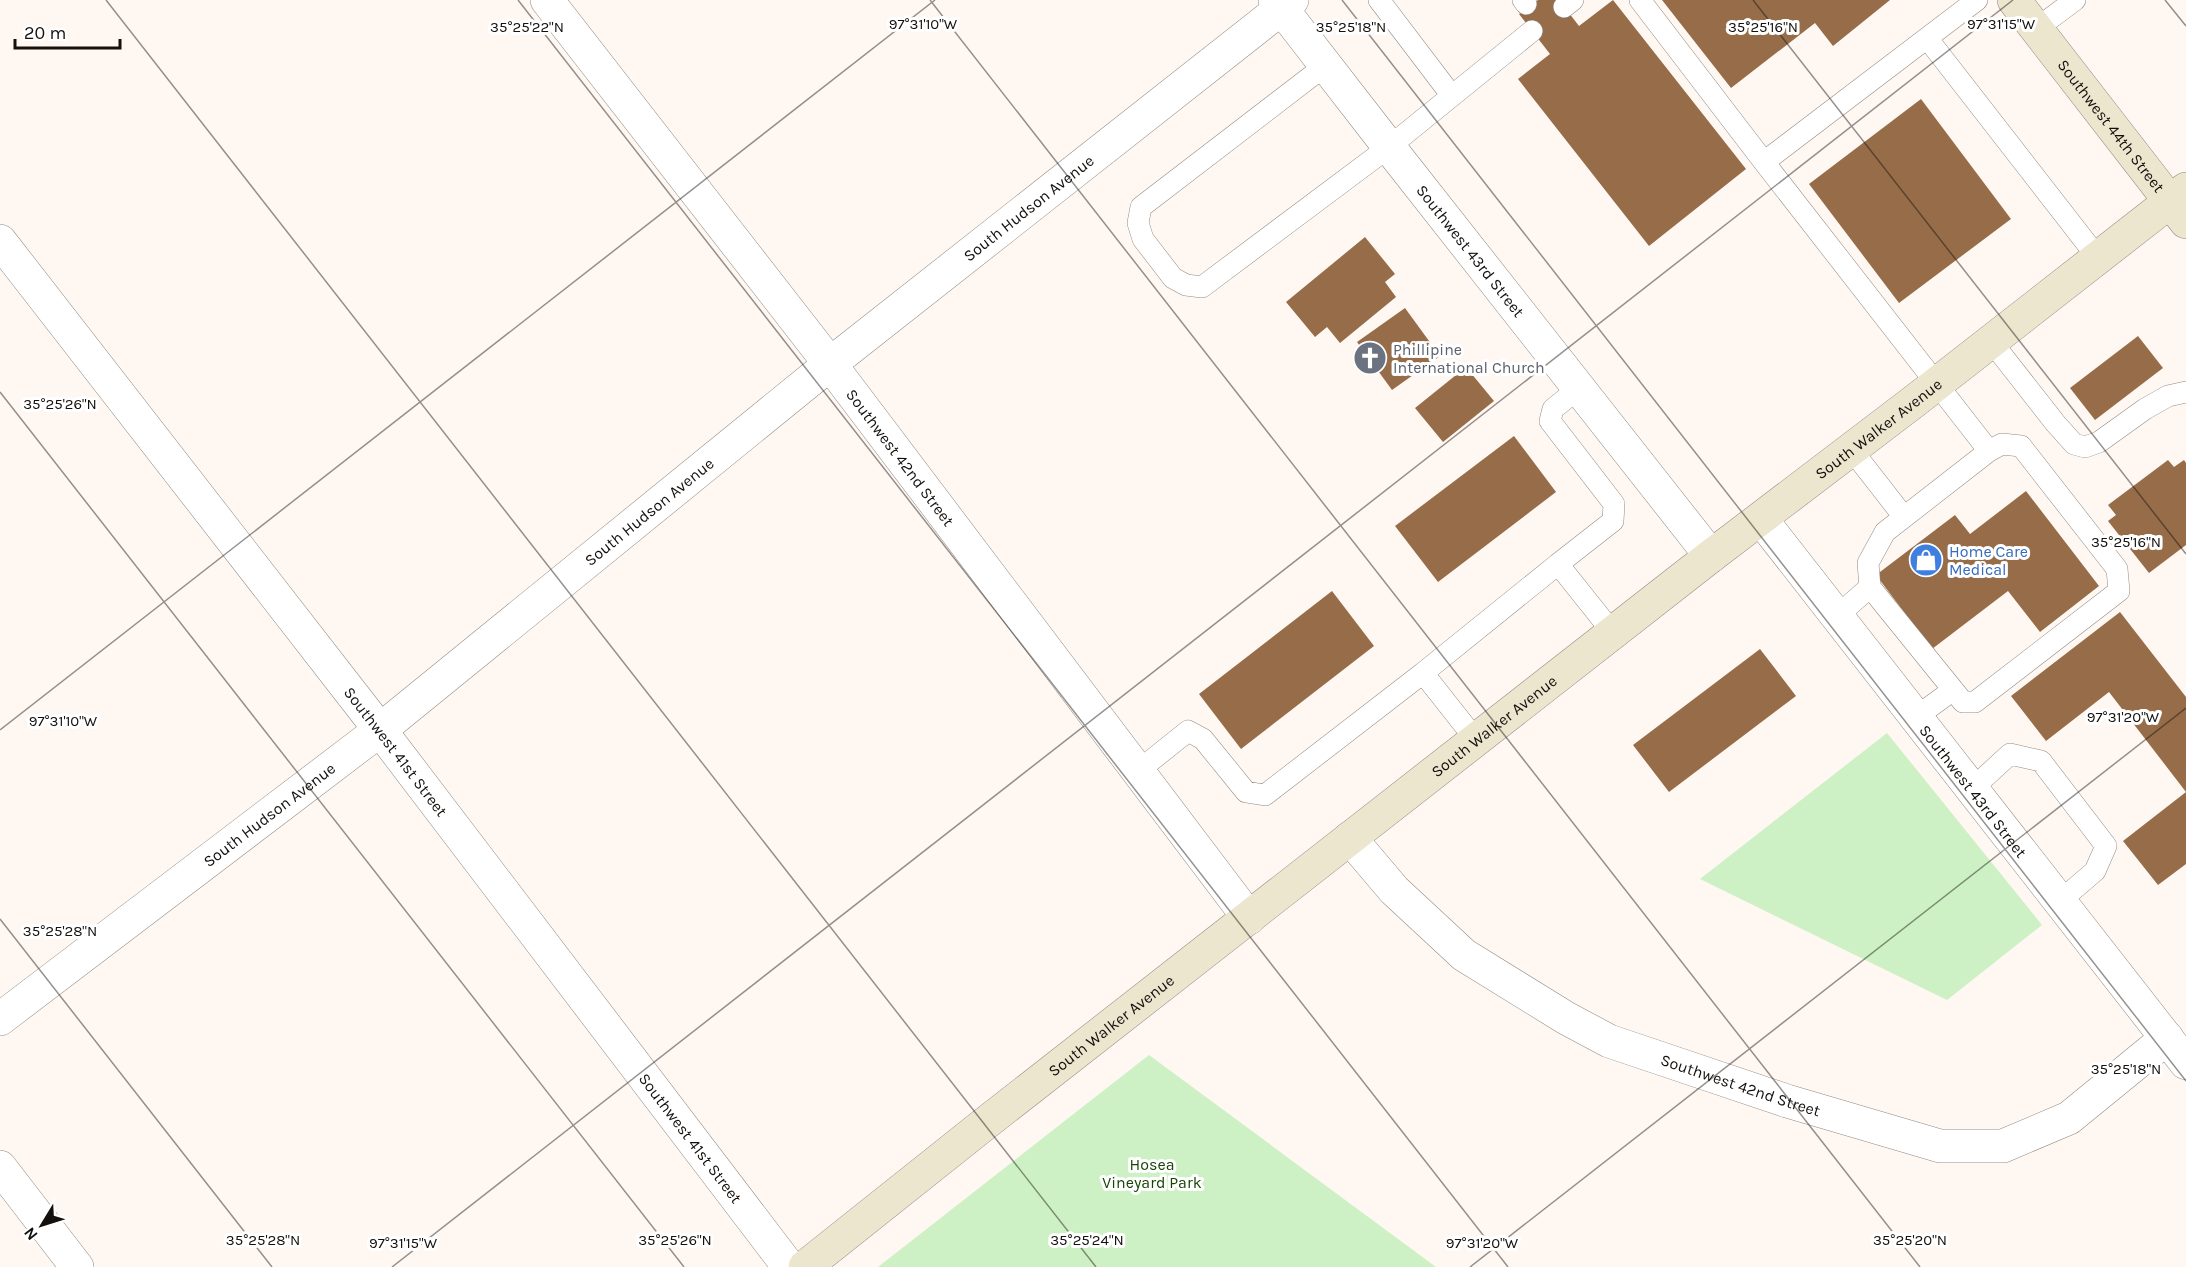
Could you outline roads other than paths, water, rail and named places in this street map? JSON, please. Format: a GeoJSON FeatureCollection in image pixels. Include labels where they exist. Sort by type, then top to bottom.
{"type":"FeatureCollection","features":[{"type":"Feature","properties":{"kind":"main road","name":"Southwest 44th Street"},"geometry":{"type":"LineString","coordinates":[[2014,0],[2181,204]]}},
{"type":"Feature","properties":{"kind":"main road","name":"South Walker Avenue"},"geometry":{"type":"LineString","coordinates":[[805,1267],[1711,556],[2098,258],[2181,204]]}},
{"type":"Feature","properties":{"kind":"street","name":"Southwest 42nd Street"},"geometry":{"type":"LineString","coordinates":[[548,0],[830,364],[1249,918]]}},
{"type":"Feature","properties":{"kind":"street","name":"South Hudson Avenue"},"geometry":{"type":"LineString","coordinates":[[0,1018],[380,730],[830,364],[1283,3]]}},
{"type":"Feature","properties":{"kind":"street","name":"Southwest 43rd Street"},"geometry":{"type":"LineString","coordinates":[[1283,3],[1326,65],[1389,147],[1711,556]]}},
{"type":"Feature","properties":{"kind":"street","name":"Southwest 41st Street"},"geometry":{"type":"LineString","coordinates":[[0,241],[380,730],[789,1267]]}},
{"type":"Feature","properties":{"kind":"street","name":"Southwest 43rd Street"},"geometry":{"type":"LineString","coordinates":[[1761,519],[2177,1050]]}},
{"type":"Feature","properties":{"kind":"street","name":"Southwest 42nd Street"},"geometry":{"type":"LineString","coordinates":[[1350,838],[1394,890],[1464,956],[1566,1018],[1609,1041],[1786,1101],[1940,1146],[2003,1146],[2069,1118],[2177,1050]]}},
{"type":"Feature","properties":{"kind":"street"},"geometry":{"type":"LineString","coordinates":[[0,1167],[77,1267]]}},
{"type":"Feature","properties":{"kind":"lane"},"geometry":{"type":"LineString","coordinates":[[1379,0],[1452,96]]}},
{"type":"Feature","properties":{"kind":"lane"},"geometry":{"type":"LineString","coordinates":[[1640,0],[1935,385],[1989,451]]}},
{"type":"Feature","properties":{"kind":"lane"},"geometry":{"type":"LineString","coordinates":[[1764,162],[1977,0]]}},
{"type":"Feature","properties":{"kind":"lane"},"geometry":{"type":"LineString","coordinates":[[2036,29],[2075,0]]}},
{"type":"Feature","properties":{"kind":"lane"},"geometry":{"type":"LineString","coordinates":[[1326,65],[1141,207],[1138,223],[1143,239],[1173,278],[1186,285],[1202,287],[1389,147],[1532,31]]}},
{"type":"Feature","properties":{"kind":"lane"},"geometry":{"type":"LineString","coordinates":[[1927,38],[2098,258]]}},
{"type":"Feature","properties":{"kind":"lane"},"geometry":{"type":"LineString","coordinates":[[1991,341],[2056,424],[2074,444],[2085,447],[2099,442],[2145,409],[2168,396],[2186,392]]}},
{"type":"Feature","properties":{"kind":"lane"},"geometry":{"type":"LineString","coordinates":[[1138,771],[1188,731],[1203,739],[1246,792],[1265,795],[1423,673],[1613,521],[1614,504],[1550,422],[1553,409],[1579,388]]}},
{"type":"Feature","properties":{"kind":"lane"},"geometry":{"type":"LineString","coordinates":[[2002,444],[2021,446],[2117,569],[2119,591],[1975,702],[1963,702],[1870,587],[1868,563],[1885,532],[1989,451],[2002,444]]}},
{"type":"Feature","properties":{"kind":"lane"},"geometry":{"type":"LineString","coordinates":[[1851,449],[1904,517]]}},
{"type":"Feature","properties":{"kind":"lane"},"geometry":{"type":"LineString","coordinates":[[1558,564],[1613,633]]}},
{"type":"Feature","properties":{"kind":"lane"},"geometry":{"type":"LineString","coordinates":[[1837,616],[1870,587]]}},
{"type":"Feature","properties":{"kind":"lane"},"geometry":{"type":"LineString","coordinates":[[1423,673],[1476,740]]}},
{"type":"Feature","properties":{"kind":"lane"},"geometry":{"type":"LineString","coordinates":[[1916,717],[1953,690]]}},
{"type":"Feature","properties":{"kind":"lane"},"geometry":{"type":"LineString","coordinates":[[1972,789],[2010,754],[2041,761],[2106,846],[2095,871],[2060,901]]}},
{"type":"Feature","properties":{"kind":"place","name":"Phillipine International Church"},"geometry":{"type":"Point","coordinates":[1370,358]}},
{"type":"Feature","properties":{"kind":"place","name":"Home Care Medical"},"geometry":{"type":"Point","coordinates":[1926,560]}},
{"type":"Feature","properties":{"kind":"park label","name":"Hosea Vineyard Park"},"geometry":{"type":"Point","coordinates":[1152,1173]}}]}
